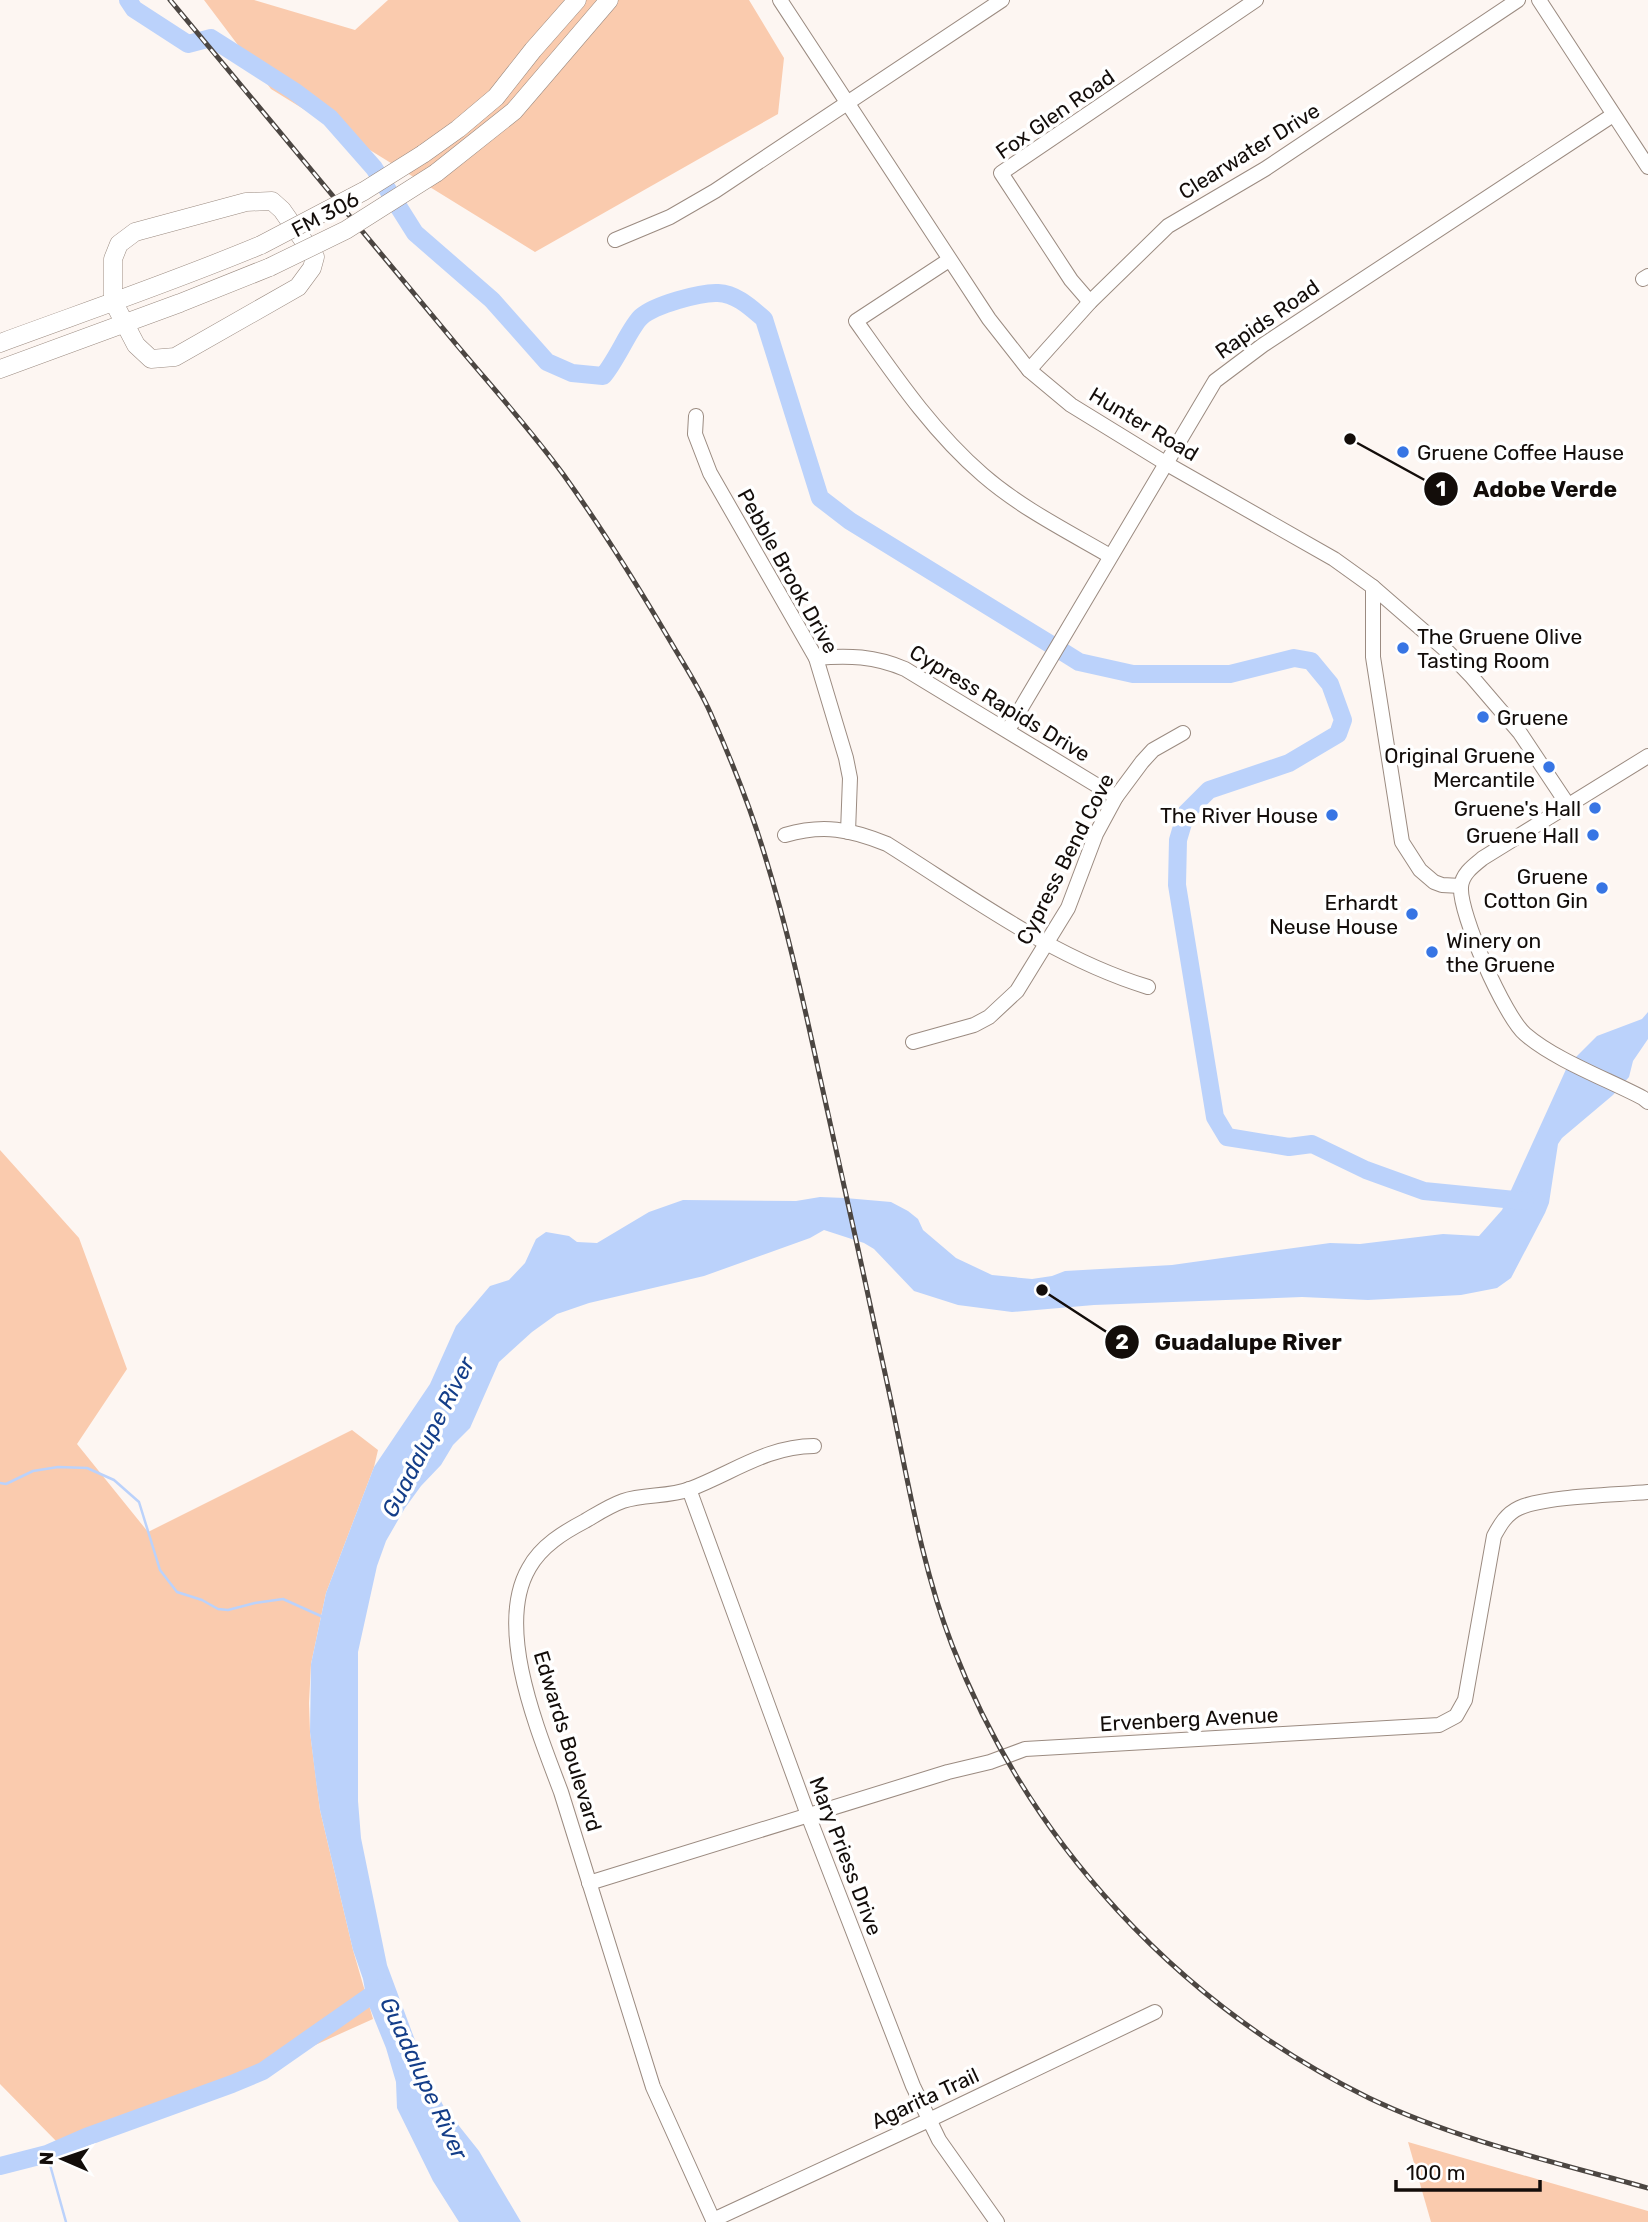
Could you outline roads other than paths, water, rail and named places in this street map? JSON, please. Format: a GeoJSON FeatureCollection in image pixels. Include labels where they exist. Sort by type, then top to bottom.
{"type":"FeatureCollection","features":[{"type":"Feature","properties":{"kind":"main road","name":"FM 306"},"geometry":{"type":"LineString","coordinates":[[0,343],[170,283],[261,245],[365,191],[458,129],[496,97],[577,0]]}},
{"type":"Feature","properties":{"kind":"main road","name":"FM 306"},"geometry":{"type":"LineString","coordinates":[[0,369],[270,267],[346,230],[436,173],[514,111],[608,0]]}},
{"type":"Feature","properties":{"kind":"main road"},"geometry":{"type":"LineString","coordinates":[[272,201],[282,210],[315,257],[312,268],[298,287],[175,357],[151,359],[136,345],[113,301],[113,259],[119,244],[135,232],[246,202],[272,201]]}},
{"type":"Feature","properties":{"kind":"street","name":"Hunter Road"},"geometry":{"type":"LineString","coordinates":[[780,0],[949,260],[989,319],[1029,370],[1071,405],[1167,464],[1334,559],[1373,587],[1449,653],[1472,677],[1520,733],[1568,804]]}},
{"type":"Feature","properties":{"kind":"street"},"geometry":{"type":"LineString","coordinates":[[615,240],[653,226],[704,198],[1002,0]]}},
{"type":"Feature","properties":{"kind":"street","name":"Fox Glen Road"},"geometry":{"type":"LineString","coordinates":[[1090,302],[1071,280],[1001,173],[1256,0]]}},
{"type":"Feature","properties":{"kind":"street","name":"Clearwater Drive"},"geometry":{"type":"LineString","coordinates":[[1029,370],[1090,302],[1168,226],[1265,169],[1518,0]]}},
{"type":"Feature","properties":{"kind":"street"},"geometry":{"type":"LineString","coordinates":[[1539,0],[1648,167]]}},
{"type":"Feature","properties":{"kind":"street","name":"Rapids Road"},"geometry":{"type":"LineString","coordinates":[[1008,730],[1215,381],[1245,357],[1613,115]]}},
{"type":"Feature","properties":{"kind":"street"},"geometry":{"type":"LineString","coordinates":[[949,260],[856,321],[917,406],[965,459],[1023,505],[1110,556]]}},
{"type":"Feature","properties":{"kind":"street","name":"Pebble Brook Drive"},"geometry":{"type":"LineString","coordinates":[[696,416],[695,434],[710,473],[816,658],[850,778],[848,832]]}},
{"type":"Feature","properties":{"kind":"street"},"geometry":{"type":"LineString","coordinates":[[1373,587],[1373,657],[1402,842],[1420,870],[1434,882],[1443,886],[1461,886]]}},
{"type":"Feature","properties":{"kind":"street","name":"Cypress Rapids Drive"},"geometry":{"type":"LineString","coordinates":[[816,658],[858,656],[905,669],[1116,797]]}},
{"type":"Feature","properties":{"kind":"street","name":"Cypress Bend Cove"},"geometry":{"type":"LineString","coordinates":[[914,1042],[964,1028],[989,1017],[1017,991],[1068,908],[1096,834],[1116,797],[1153,750],[1183,733]]}},
{"type":"Feature","properties":{"kind":"street"},"geometry":{"type":"LineString","coordinates":[[1648,756],[1483,858],[1464,877],[1461,886],[1467,920],[1507,1010],[1518,1028],[1542,1047],[1648,1102]]}},
{"type":"Feature","properties":{"kind":"street"},"geometry":{"type":"LineString","coordinates":[[785,835],[807,828],[848,832],[887,844],[1046,943],[1105,973],[1148,987]]}},
{"type":"Feature","properties":{"kind":"street","name":"Edwards Boulevard"},"geometry":{"type":"LineString","coordinates":[[713,2221],[653,2087],[521,1670],[516,1626],[521,1586],[536,1557],[568,1530],[624,1500],[689,1489],[781,1449],[814,1446]]}},
{"type":"Feature","properties":{"kind":"street","name":"Mary Priess Drive"},"geometry":{"type":"LineString","coordinates":[[689,1489],[808,1815],[912,2086],[946,2151],[997,2222]]}},
{"type":"Feature","properties":{"kind":"street","name":"Ervenberg Avenue"},"geometry":{"type":"LineString","coordinates":[[589,1883],[1037,1747],[1440,1725],[1456,1716],[1465,1700],[1494,1536],[1508,1516],[1517,1508],[1545,1502],[1648,1492]]}},
{"type":"Feature","properties":{"kind":"street","name":"Agarita Trail"},"geometry":{"type":"LineString","coordinates":[[713,2221],[1155,2012]]}},
{"type":"Feature","properties":{"kind":"water"},"geometry":{"type":"Polygon","coordinates":[[[1648,1012],[1648,1039],[1633,1061],[1629,1077],[1613,1095],[1558,1144],[1545,1213],[1511,1278],[1497,1288],[1461,1295],[1368,1300],[1302,1297],[1094,1305],[1012,1312],[958,1305],[914,1291],[874,1249],[824,1230],[810,1238],[704,1276],[589,1303],[557,1314],[499,1362],[470,1428],[421,1486],[386,1541],[377,1566],[358,1652],[358,1801],[361,1838],[387,1965],[429,2078],[444,2107],[479,2151],[521,2222],[459,2222],[433,2181],[397,2108],[396,2082],[367,2001],[353,1950],[320,1810],[310,1732],[311,1664],[326,1593],[374,1467],[430,1384],[456,1326],[490,1286],[509,1280],[525,1263],[536,1239],[546,1232],[569,1236],[577,1242],[597,1243],[649,1212],[683,1200],[796,1201],[820,1197],[845,1198],[891,1202],[918,1219],[923,1230],[956,1258],[992,1275],[1032,1279],[1065,1271],[1172,1265],[1330,1243],[1360,1244],[1443,1234],[1479,1236],[1502,1210],[1568,1065],[1597,1036],[1642,1019],[1648,1012]]]}},
{"type":"Feature","properties":{"kind":"waterway"},"geometry":{"type":"LineString","coordinates":[[128,0],[134,9],[188,44],[211,38],[294,91],[330,118],[374,168],[415,233],[492,300],[547,362],[572,373],[603,376],[637,322],[647,312],[678,300],[710,293],[725,294],[743,302],[764,319],[820,498],[850,521],[1050,644]]}},
{"type":"Feature","properties":{"kind":"waterway"},"geometry":{"type":"LineString","coordinates":[[1063,652],[1079,662],[1133,674],[1230,674],[1294,658],[1311,661],[1330,684],[1343,720],[1338,734],[1289,763],[1209,790],[1186,813],[1178,840],[1177,885],[1215,1117],[1227,1137],[1289,1147],[1312,1144],[1366,1170],[1424,1191],[1525,1201]]}},
{"type":"Feature","properties":{"kind":"waterway"},"geometry":{"type":"LineString","coordinates":[[0,1483],[6,1484],[33,1471],[58,1467],[87,1468],[114,1480],[139,1502],[160,1570],[177,1592],[202,1600],[218,1609],[228,1610],[283,1599],[323,1617]]}},
{"type":"Feature","properties":{"kind":"waterway"},"geometry":{"type":"LineString","coordinates":[[0,2166],[47,2154],[263,2071],[383,1987]]}},
{"type":"Feature","properties":{"kind":"waterway"},"geometry":{"type":"LineString","coordinates":[[47,2154],[66,2222]]}},
{"type":"Feature","properties":{"kind":"railway"},"geometry":{"type":"LineString","coordinates":[[170,0],[550,457],[618,555],[706,703],[753,819],[788,937],[931,1582],[952,1645],[984,1717],[1023,1786],[1067,1850],[1118,1910],[1174,1966],[1234,2016],[1300,2060],[1369,2098],[1436,2126],[1506,2149],[1648,2188]]}},
{"type":"Feature","properties":{"kind":"place","name":"Adobe Verde"},"geometry":{"type":"Point","coordinates":[1350,439]}},
{"type":"Feature","properties":{"kind":"place","name":"Gruene Coffee Hause"},"geometry":{"type":"Point","coordinates":[1403,452]}},
{"type":"Feature","properties":{"kind":"place","name":"The Gruene Olive Tasting Room"},"geometry":{"type":"Point","coordinates":[1403,648]}},
{"type":"Feature","properties":{"kind":"place","name":"Gruene"},"geometry":{"type":"Point","coordinates":[1483,717]}},
{"type":"Feature","properties":{"kind":"place","name":"Original Gruene Mercantile"},"geometry":{"type":"Point","coordinates":[1549,767]}},
{"type":"Feature","properties":{"kind":"place","name":"Gruene's Hall"},"geometry":{"type":"Point","coordinates":[1595,808]}},
{"type":"Feature","properties":{"kind":"place","name":"The River House"},"geometry":{"type":"Point","coordinates":[1332,815]}},
{"type":"Feature","properties":{"kind":"place","name":"Gruene Hall"},"geometry":{"type":"Point","coordinates":[1593,835]}},
{"type":"Feature","properties":{"kind":"place","name":"Gruene Cotton Gin"},"geometry":{"type":"Point","coordinates":[1602,888]}},
{"type":"Feature","properties":{"kind":"place","name":"Erhardt Neuse House"},"geometry":{"type":"Point","coordinates":[1412,914]}},
{"type":"Feature","properties":{"kind":"place","name":"Winery on the Gruene"},"geometry":{"type":"Point","coordinates":[1432,952]}},
{"type":"Feature","properties":{"kind":"place","name":"Guadalupe River"},"geometry":{"type":"Point","coordinates":[1042,1290]}}]}
